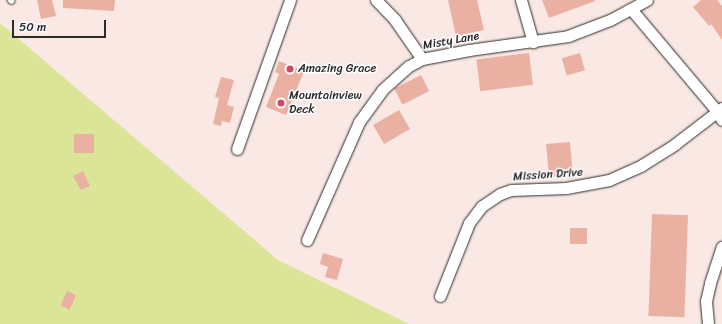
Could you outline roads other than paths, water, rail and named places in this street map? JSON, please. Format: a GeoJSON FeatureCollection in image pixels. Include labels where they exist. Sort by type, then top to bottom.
{"type":"FeatureCollection","features":[{"type":"Feature","properties":{"kind":"street"},"geometry":{"type":"LineString","coordinates":[[237,149],[290,0]]}},
{"type":"Feature","properties":{"kind":"street"},"geometry":{"type":"LineString","coordinates":[[376,0],[395,20],[422,59]]}},
{"type":"Feature","properties":{"kind":"street"},"geometry":{"type":"LineString","coordinates":[[521,0],[532,42]]}},
{"type":"Feature","properties":{"kind":"street","name":"Misty Lane"},"geometry":{"type":"LineString","coordinates":[[307,240],[359,122],[369,106],[396,76],[422,59],[469,50],[568,36],[610,20],[647,0]]}},
{"type":"Feature","properties":{"kind":"street"},"geometry":{"type":"LineString","coordinates":[[631,9],[720,113]]}},
{"type":"Feature","properties":{"kind":"street","name":"Mission Drive"},"geometry":{"type":"LineString","coordinates":[[440,296],[469,223],[482,206],[500,194],[511,190],[566,188],[609,180],[642,165],[720,113]]}},
{"type":"Feature","properties":{"kind":"street"},"geometry":{"type":"LineString","coordinates":[[708,324],[706,301],[710,283],[722,247]]}},
{"type":"Feature","properties":{"kind":"place","name":"Amazing Grace"},"geometry":{"type":"Point","coordinates":[290,69]}},
{"type":"Feature","properties":{"kind":"place","name":"Mountainview Deck"},"geometry":{"type":"Point","coordinates":[281,103]}}]}
